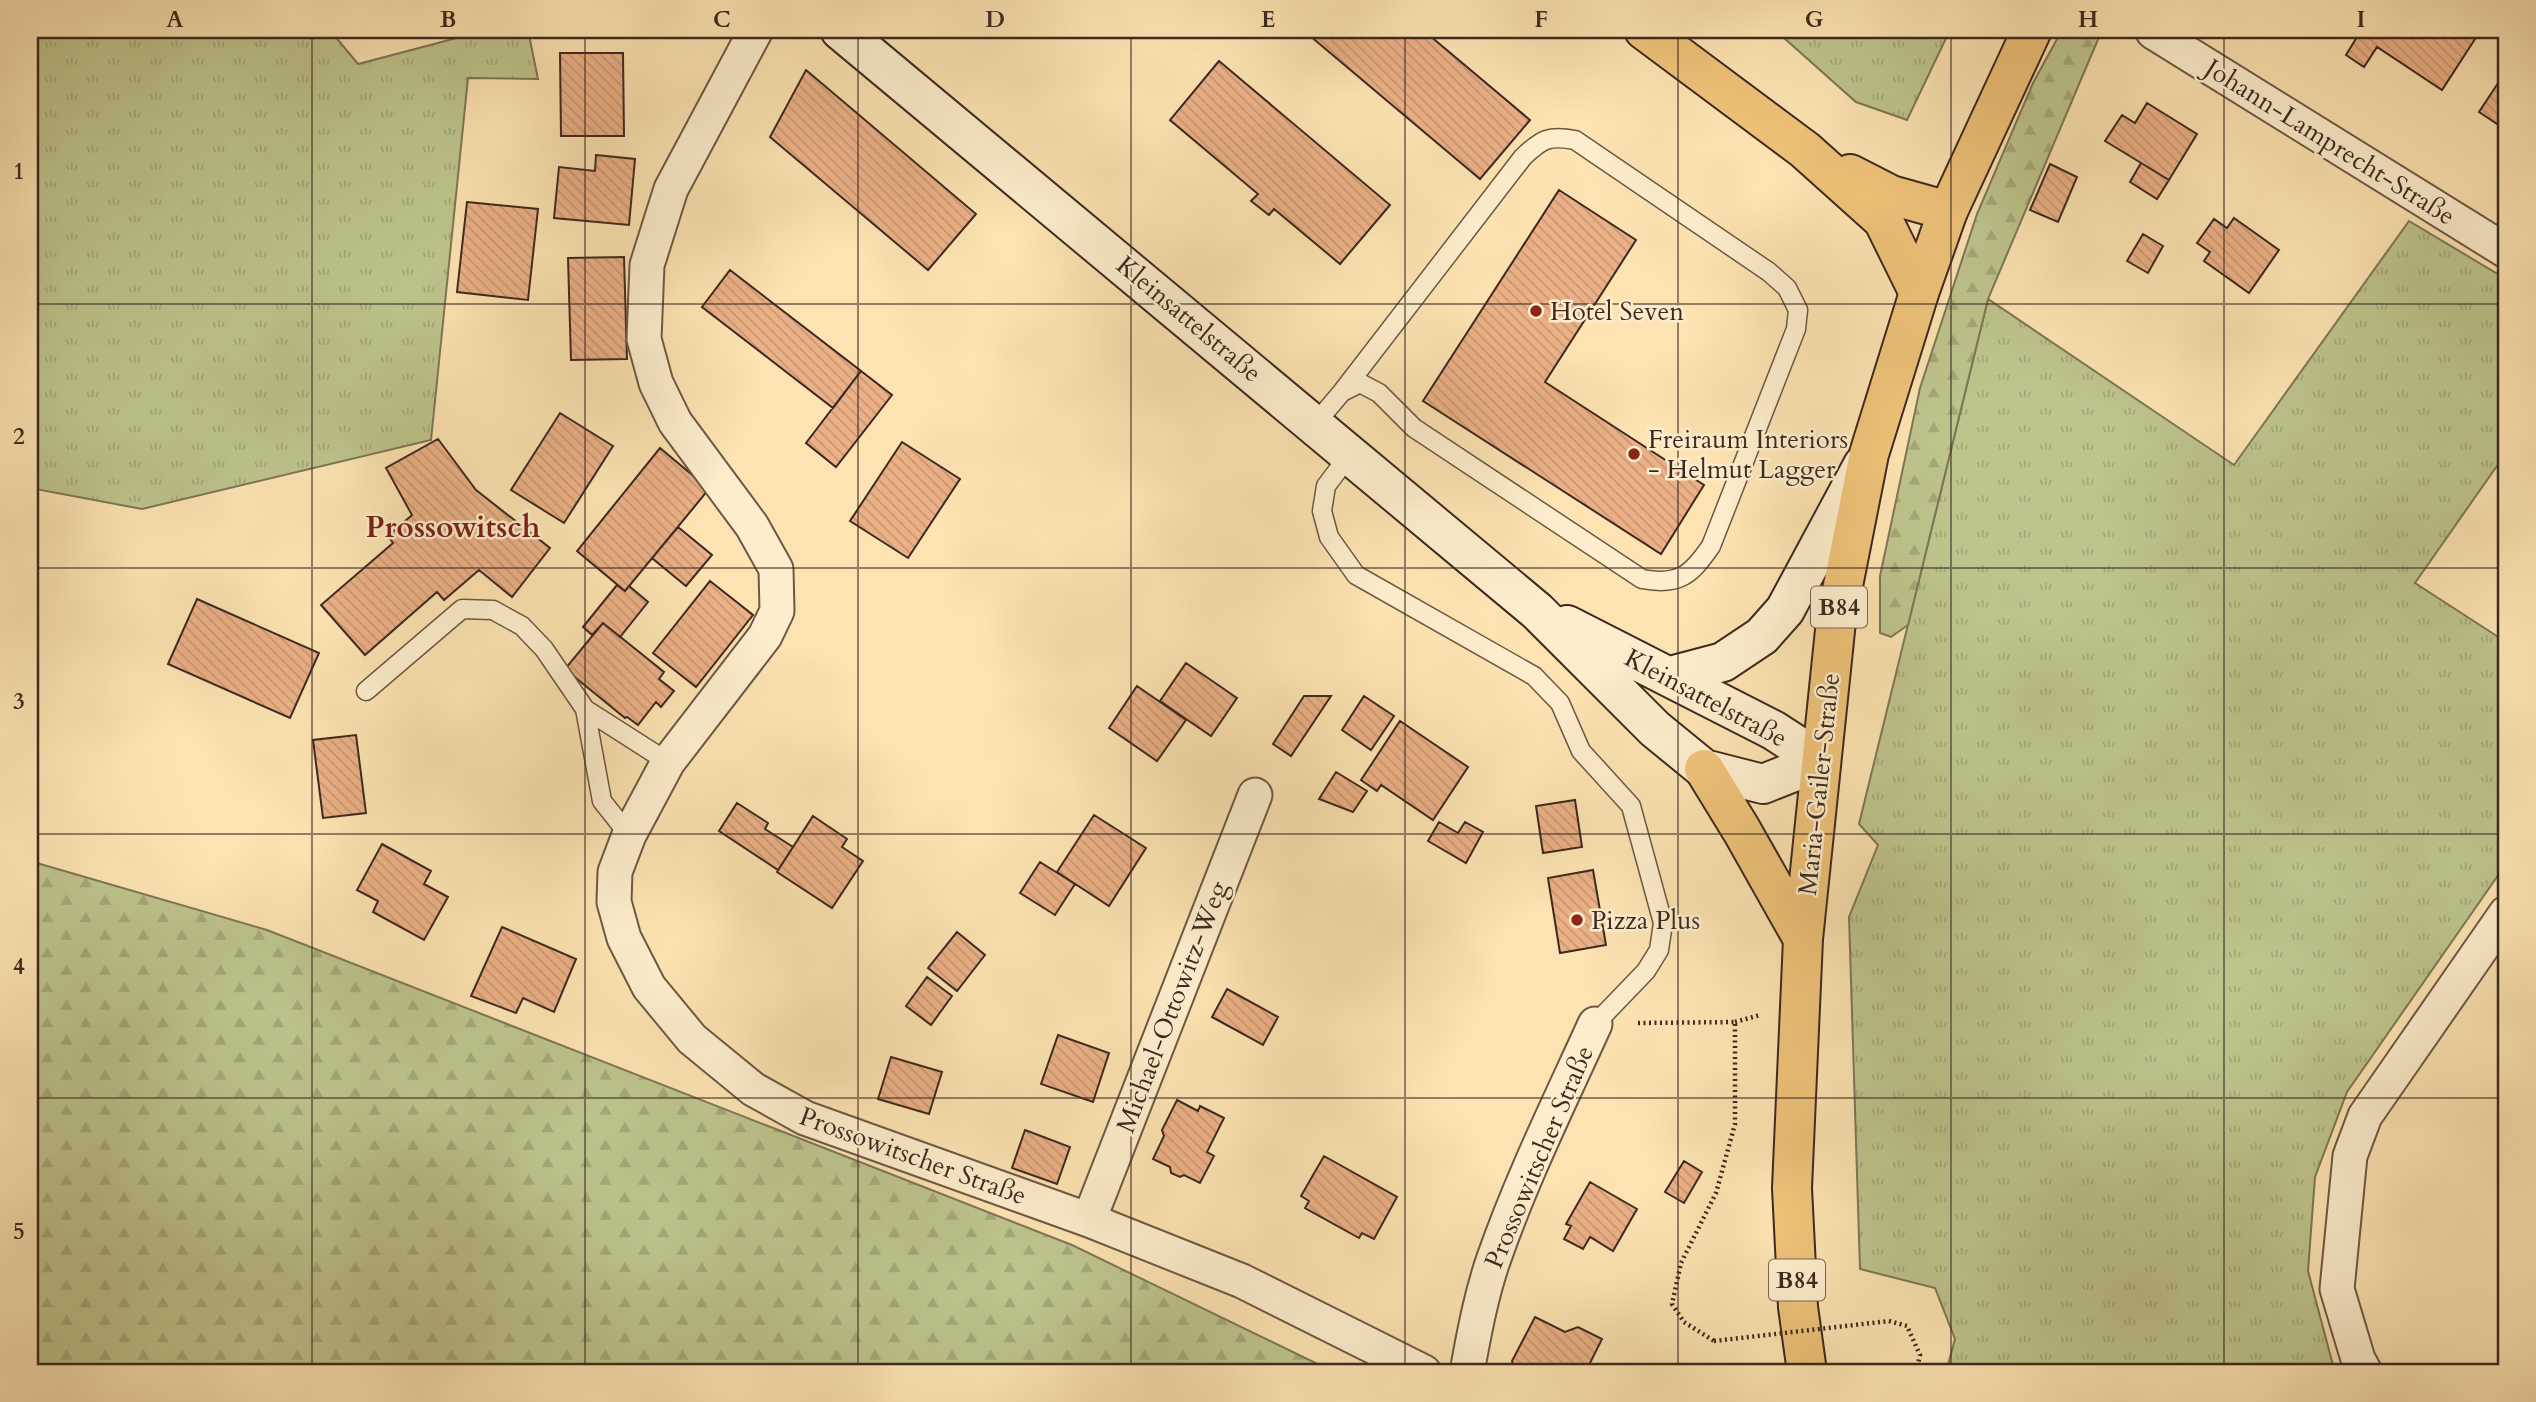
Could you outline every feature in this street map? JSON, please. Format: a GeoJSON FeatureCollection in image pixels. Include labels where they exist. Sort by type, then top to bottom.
{"type":"FeatureCollection","features":[{"type":"Feature","properties":{"kind":"main road","name":"Kleinsattelstraße"},"geometry":{"type":"LineString","coordinates":[[841,30],[1537,611],[1655,729],[1703,769],[1763,784],[1821,761]]}},
{"type":"Feature","properties":{"kind":"main road"},"geometry":{"type":"LineString","coordinates":[[1644,30],[1805,150],[1883,220],[1919,293]]}},
{"type":"Feature","properties":{"kind":"main road","name":"B84"},"geometry":{"type":"LineString","coordinates":[[1948,211],[2032,30]]}},
{"type":"Feature","properties":{"kind":"main road"},"geometry":{"type":"LineString","coordinates":[[1805,150],[1891,195],[1948,211]]}},
{"type":"Feature","properties":{"kind":"main road","name":"Maria-Gailer-Straße"},"geometry":{"type":"LineString","coordinates":[[1807,1372],[1798,1307],[1791,1188],[1803,939],[1836,621],[1869,454],[1919,293],[1948,211]]}},
{"type":"Feature","properties":{"kind":"main road"},"geometry":{"type":"LineString","coordinates":[[1670,676],[1723,662],[1762,636],[1785,610],[1869,454]]}},
{"type":"Feature","properties":{"kind":"main road","name":"Kleinsattelstraße"},"geometry":{"type":"LineString","coordinates":[[1537,611],[1773,730],[1821,761]]}},
{"type":"Feature","properties":{"kind":"main road"},"geometry":{"type":"LineString","coordinates":[[1703,769],[1742,831],[1803,939]]}},
{"type":"Feature","properties":{"kind":"street","name":"Prossowitscher Straße"},"geometry":{"type":"LineString","coordinates":[[756,30],[671,189],[648,265],[644,339],[656,383],[675,422],[752,526],[776,569],[777,611],[765,636],[668,762],[629,835],[615,872],[614,902],[624,938],[649,987],[692,1039],[752,1088],[805,1118],[1089,1220],[1242,1281],[1424,1372]]}},
{"type":"Feature","properties":{"kind":"street","name":"Johann-Lamprecht-Straße"},"geometry":{"type":"LineString","coordinates":[[2153,32],[2506,251]]}},
{"type":"Feature","properties":{"kind":"street","name":"Michael-Ottowitz-Weg"},"geometry":{"type":"LineString","coordinates":[[1089,1220],[1255,795]]}},
{"type":"Feature","properties":{"kind":"street"},"geometry":{"type":"LineString","coordinates":[[2357,1368],[2337,1289],[2350,1156],[2365,1116],[2506,913]]}},
{"type":"Feature","properties":{"kind":"street","name":"Prossowitscher Straße"},"geometry":{"type":"LineString","coordinates":[[1467,1372],[1493,1261],[1522,1184],[1595,1024]]}},
{"type":"Feature","properties":{"kind":"lane"},"geometry":{"type":"LineString","coordinates":[[1314,425],[1342,393],[1523,156],[1539,142],[1557,136],[1575,140],[1769,272],[1787,288],[1798,310],[1796,329],[1712,546],[1698,565],[1681,578],[1661,582],[1642,579],[1414,428],[1379,393],[1360,383],[1342,393]]}},
{"type":"Feature","properties":{"kind":"lane"},"geometry":{"type":"LineString","coordinates":[[1350,454],[1326,485],[1322,512],[1329,537],[1356,575],[1534,676],[1560,703],[1581,751],[1631,806],[1663,923],[1659,950],[1646,971],[1595,1024]]}},
{"type":"Feature","properties":{"kind":"lane"},"geometry":{"type":"LineString","coordinates":[[366,691],[462,609],[494,610],[522,626],[544,649],[585,709],[668,762]]}},
{"type":"Feature","properties":{"kind":"lane"},"geometry":{"type":"LineString","coordinates":[[585,709],[602,802],[629,835]]}},
{"type":"Feature","properties":{"kind":"path"},"geometry":{"type":"LineString","coordinates":[[1595,1024],[1735,1022],[1735,1124],[1716,1193],[1681,1263],[1672,1304],[1684,1322],[1714,1340],[1889,1321],[1907,1326],[1920,1354],[1916,1372]]}},
{"type":"Feature","properties":{"kind":"green space"},"geometry":{"type":"Polygon","coordinates":[[[30,30],[330,30],[358,64],[487,30],[528,30],[538,79],[468,78],[431,440],[142,509],[30,488],[30,30]]]}},
{"type":"Feature","properties":{"kind":"green space"},"geometry":{"type":"Polygon","coordinates":[[[1775,30],[1950,30],[1907,120],[1856,102],[1775,30]]]}},
{"type":"Feature","properties":{"kind":"green space"},"geometry":{"type":"Polygon","coordinates":[[[2062,30],[2102,30],[1988,299],[1908,625],[1891,637],[1880,633],[1880,576],[1920,388],[1977,214],[2033,83],[2062,30]]]}},
{"type":"Feature","properties":{"kind":"green space"},"geometry":{"type":"Polygon","coordinates":[[[2409,221],[2506,279],[2506,453],[2415,583],[2506,642],[2506,864],[2347,1092],[2315,1177],[2308,1271],[2334,1369],[2331,1372],[1946,1372],[1955,1339],[1935,1288],[1860,1269],[1849,917],[1878,845],[1859,824],[1988,299],[2234,465],[2409,221]]]}},
{"type":"Feature","properties":{"kind":"green space"},"geometry":{"type":"Polygon","coordinates":[[[30,861],[267,930],[1072,1245],[1334,1372],[30,1372],[30,861]]]}},
{"type":"Feature","properties":{"kind":"building"},"geometry":{"type":"Polygon","coordinates":[[[1303,30],[1423,30],[1530,120],[1480,179],[1303,30]]]}},
{"type":"Feature","properties":{"kind":"building"},"geometry":{"type":"Polygon","coordinates":[[[2346,30],[2461,30],[2475,39],[2442,90],[2377,47],[2364,67],[2346,55],[2357,37],[2346,30]]]}},
{"type":"Feature","properties":{"kind":"building"},"geometry":{"type":"Polygon","coordinates":[[[560,53],[623,53],[624,136],[561,136],[560,53]]]}},
{"type":"Feature","properties":{"kind":"building"},"geometry":{"type":"Polygon","coordinates":[[[1219,61],[1390,205],[1340,264],[1274,209],[1269,215],[1251,201],[1258,194],[1170,120],[1219,61]]]}},
{"type":"Feature","properties":{"kind":"building"},"geometry":{"type":"Polygon","coordinates":[[[806,70],[976,214],[928,270],[770,137],[806,70]]]}},
{"type":"Feature","properties":{"kind":"building"},"geometry":{"type":"Polygon","coordinates":[[[2506,71],[2506,130],[2479,112],[2506,71]]]}},
{"type":"Feature","properties":{"kind":"building"},"geometry":{"type":"Polygon","coordinates":[[[2147,103],[2197,134],[2169,180],[2105,141],[2122,115],[2135,123],[2147,103]]]}},
{"type":"Feature","properties":{"kind":"building"},"geometry":{"type":"Polygon","coordinates":[[[596,155],[635,159],[629,225],[554,218],[559,167],[595,171],[596,155]]]}},
{"type":"Feature","properties":{"kind":"building"},"geometry":{"type":"Polygon","coordinates":[[[2141,163],[2169,180],[2157,199],[2130,182],[2141,163]]]}},
{"type":"Feature","properties":{"kind":"building"},"geometry":{"type":"Polygon","coordinates":[[[2050,164],[2077,177],[2058,222],[2030,210],[2050,164]]]}},
{"type":"Feature","properties":{"kind":"building","name":"Hotel Seven"},"geometry":{"type":"Polygon","coordinates":[[[1559,190],[1636,240],[1545,382],[1704,485],[1661,554],[1423,401],[1559,190]]]}},
{"type":"Feature","properties":{"kind":"building"},"geometry":{"type":"Polygon","coordinates":[[[467,202],[538,209],[528,300],[457,292],[467,202]]]}},
{"type":"Feature","properties":{"kind":"building"},"geometry":{"type":"Polygon","coordinates":[[[2234,218],[2279,250],[2249,293],[2204,261],[2210,252],[2197,243],[2214,219],[2227,228],[2234,218]]]}},
{"type":"Feature","properties":{"kind":"building"},"geometry":{"type":"Polygon","coordinates":[[[2143,234],[2163,246],[2148,273],[2127,261],[2143,234]]]}},
{"type":"Feature","properties":{"kind":"building"},"geometry":{"type":"Polygon","coordinates":[[[624,257],[627,359],[571,360],[568,258],[624,257]]]}},
{"type":"Feature","properties":{"kind":"building"},"geometry":{"type":"Polygon","coordinates":[[[730,270],[861,371],[833,408],[702,307],[730,270]]]}},
{"type":"Feature","properties":{"kind":"building"},"geometry":{"type":"Polygon","coordinates":[[[861,371],[892,395],[836,467],[806,443],[861,371]]]}},
{"type":"Feature","properties":{"kind":"building"},"geometry":{"type":"Polygon","coordinates":[[[560,413],[613,446],[564,523],[511,490],[560,413]]]}},
{"type":"Feature","properties":{"kind":"building"},"geometry":{"type":"Polygon","coordinates":[[[438,439],[476,490],[550,548],[512,597],[479,570],[444,600],[437,592],[365,655],[321,605],[393,543],[388,536],[412,515],[386,468],[438,439]]]}},
{"type":"Feature","properties":{"kind":"building"},"geometry":{"type":"Polygon","coordinates":[[[902,442],[960,479],[908,558],[850,521],[902,442]]]}},
{"type":"Feature","properties":{"kind":"building"},"geometry":{"type":"Polygon","coordinates":[[[660,448],[709,489],[625,591],[577,551],[660,448]]]}},
{"type":"Feature","properties":{"kind":"building"},"geometry":{"type":"Polygon","coordinates":[[[678,527],[712,555],[686,586],[652,558],[678,527]]]}},
{"type":"Feature","properties":{"kind":"building"},"geometry":{"type":"Polygon","coordinates":[[[710,581],[753,615],[696,687],[653,653],[710,581]]]}},
{"type":"Feature","properties":{"kind":"building"},"geometry":{"type":"Polygon","coordinates":[[[617,585],[625,591],[629,586],[648,602],[620,637],[603,623],[592,635],[583,627],[617,585]]]}},
{"type":"Feature","properties":{"kind":"building"},"geometry":{"type":"Polygon","coordinates":[[[197,599],[319,653],[290,718],[168,664],[197,599]]]}},
{"type":"Feature","properties":{"kind":"building"},"geometry":{"type":"Polygon","coordinates":[[[603,623],[664,672],[659,679],[674,691],[661,707],[656,702],[638,725],[625,718],[565,669],[603,623]]]}},
{"type":"Feature","properties":{"kind":"building"},"geometry":{"type":"Polygon","coordinates":[[[1186,663],[1237,698],[1211,736],[1160,701],[1186,663]]]}},
{"type":"Feature","properties":{"kind":"building"},"geometry":{"type":"Polygon","coordinates":[[[1137,686],[1186,720],[1157,761],[1109,728],[1137,686]]]}},
{"type":"Feature","properties":{"kind":"building"},"geometry":{"type":"Polygon","coordinates":[[[1304,696],[1331,696],[1291,756],[1273,744],[1304,696]]]}},
{"type":"Feature","properties":{"kind":"building"},"geometry":{"type":"Polygon","coordinates":[[[1364,696],[1394,716],[1371,750],[1342,730],[1364,696]]]}},
{"type":"Feature","properties":{"kind":"building"},"geometry":{"type":"Polygon","coordinates":[[[1400,721],[1468,767],[1433,820],[1381,785],[1377,791],[1361,780],[1400,721]]]}},
{"type":"Feature","properties":{"kind":"building"},"geometry":{"type":"Polygon","coordinates":[[[356,735],[366,813],[323,818],[313,740],[356,735]]]}},
{"type":"Feature","properties":{"kind":"building"},"geometry":{"type":"Polygon","coordinates":[[[1336,772],[1367,791],[1353,812],[1319,799],[1336,772]]]}},
{"type":"Feature","properties":{"kind":"building"},"geometry":{"type":"Polygon","coordinates":[[[1575,800],[1582,847],[1543,853],[1536,806],[1575,800]]]}},
{"type":"Feature","properties":{"kind":"building"},"geometry":{"type":"Polygon","coordinates":[[[737,803],[768,823],[765,829],[793,847],[778,870],[719,831],[737,803]]]}},
{"type":"Feature","properties":{"kind":"building"},"geometry":{"type":"Polygon","coordinates":[[[1094,815],[1146,848],[1109,906],[1057,872],[1094,815]]]}},
{"type":"Feature","properties":{"kind":"building"},"geometry":{"type":"Polygon","coordinates":[[[813,816],[847,839],[842,847],[863,861],[832,908],[777,872],[813,816]]]}},
{"type":"Feature","properties":{"kind":"building"},"geometry":{"type":"Polygon","coordinates":[[[1439,822],[1458,833],[1465,822],[1483,832],[1466,863],[1428,841],[1439,822]]]}},
{"type":"Feature","properties":{"kind":"building"},"geometry":{"type":"Polygon","coordinates":[[[382,844],[431,871],[424,884],[448,897],[424,940],[373,912],[378,901],[357,890],[382,844]]]}},
{"type":"Feature","properties":{"kind":"building"},"geometry":{"type":"Polygon","coordinates":[[[1040,862],[1075,884],[1055,915],[1020,893],[1040,862]]]}},
{"type":"Feature","properties":{"kind":"building"},"geometry":{"type":"Polygon","coordinates":[[[1593,870],[1606,945],[1560,953],[1548,878],[1593,870]]]}},
{"type":"Feature","properties":{"kind":"building"},"geometry":{"type":"Polygon","coordinates":[[[502,927],[576,959],[554,1012],[523,998],[516,1013],[471,996],[502,927]]]}},
{"type":"Feature","properties":{"kind":"building"},"geometry":{"type":"Polygon","coordinates":[[[957,932],[985,955],[957,991],[928,968],[957,932]]]}},
{"type":"Feature","properties":{"kind":"building"},"geometry":{"type":"Polygon","coordinates":[[[927,977],[952,996],[931,1025],[906,1006],[927,977]]]}},
{"type":"Feature","properties":{"kind":"building"},"geometry":{"type":"Polygon","coordinates":[[[1227,989],[1278,1017],[1263,1045],[1212,1017],[1227,989]]]}},
{"type":"Feature","properties":{"kind":"building"},"geometry":{"type":"Polygon","coordinates":[[[1058,1035],[1109,1053],[1093,1102],[1041,1084],[1058,1035]]]}},
{"type":"Feature","properties":{"kind":"building"},"geometry":{"type":"Polygon","coordinates":[[[891,1057],[942,1072],[929,1114],[878,1099],[891,1057]]]}},
{"type":"Feature","properties":{"kind":"building"},"geometry":{"type":"Polygon","coordinates":[[[1177,1100],[1198,1111],[1200,1106],[1224,1118],[1207,1152],[1214,1156],[1200,1183],[1184,1175],[1180,1177],[1171,1173],[1170,1167],[1153,1159],[1164,1136],[1162,1130],[1177,1100]]]}},
{"type":"Feature","properties":{"kind":"building"},"geometry":{"type":"Polygon","coordinates":[[[1025,1130],[1070,1147],[1057,1184],[1012,1168],[1025,1130]]]}},
{"type":"Feature","properties":{"kind":"building"},"geometry":{"type":"Polygon","coordinates":[[[1324,1156],[1397,1197],[1374,1239],[1362,1233],[1359,1238],[1305,1208],[1309,1201],[1301,1196],[1324,1156]]]}},
{"type":"Feature","properties":{"kind":"building"},"geometry":{"type":"Polygon","coordinates":[[[1684,1161],[1702,1172],[1684,1203],[1665,1192],[1684,1161]]]}},
{"type":"Feature","properties":{"kind":"building"},"geometry":{"type":"Polygon","coordinates":[[[1590,1182],[1637,1209],[1613,1251],[1590,1237],[1583,1249],[1564,1239],[1571,1226],[1566,1224],[1590,1182]]]}},
{"type":"Feature","properties":{"kind":"building"},"geometry":{"type":"Polygon","coordinates":[[[1535,1317],[1565,1332],[1578,1327],[1602,1339],[1587,1369],[1593,1372],[1516,1372],[1512,1361],[1535,1317]]]}},
{"type":"Feature","properties":{"kind":"place","name":"Hotel Seven"},"geometry":{"type":"Point","coordinates":[1536,311]}},
{"type":"Feature","properties":{"kind":"place","name":"Freiraum Interiors - Helmut Lagger"},"geometry":{"type":"Point","coordinates":[1634,454]}},
{"type":"Feature","properties":{"kind":"place","name":"Pizza Plus"},"geometry":{"type":"Point","coordinates":[1577,920]}},
{"type":"Feature","properties":{"kind":"district","name":"Prossowitsch"},"geometry":{"type":"Point","coordinates":[453,527]}}]}
